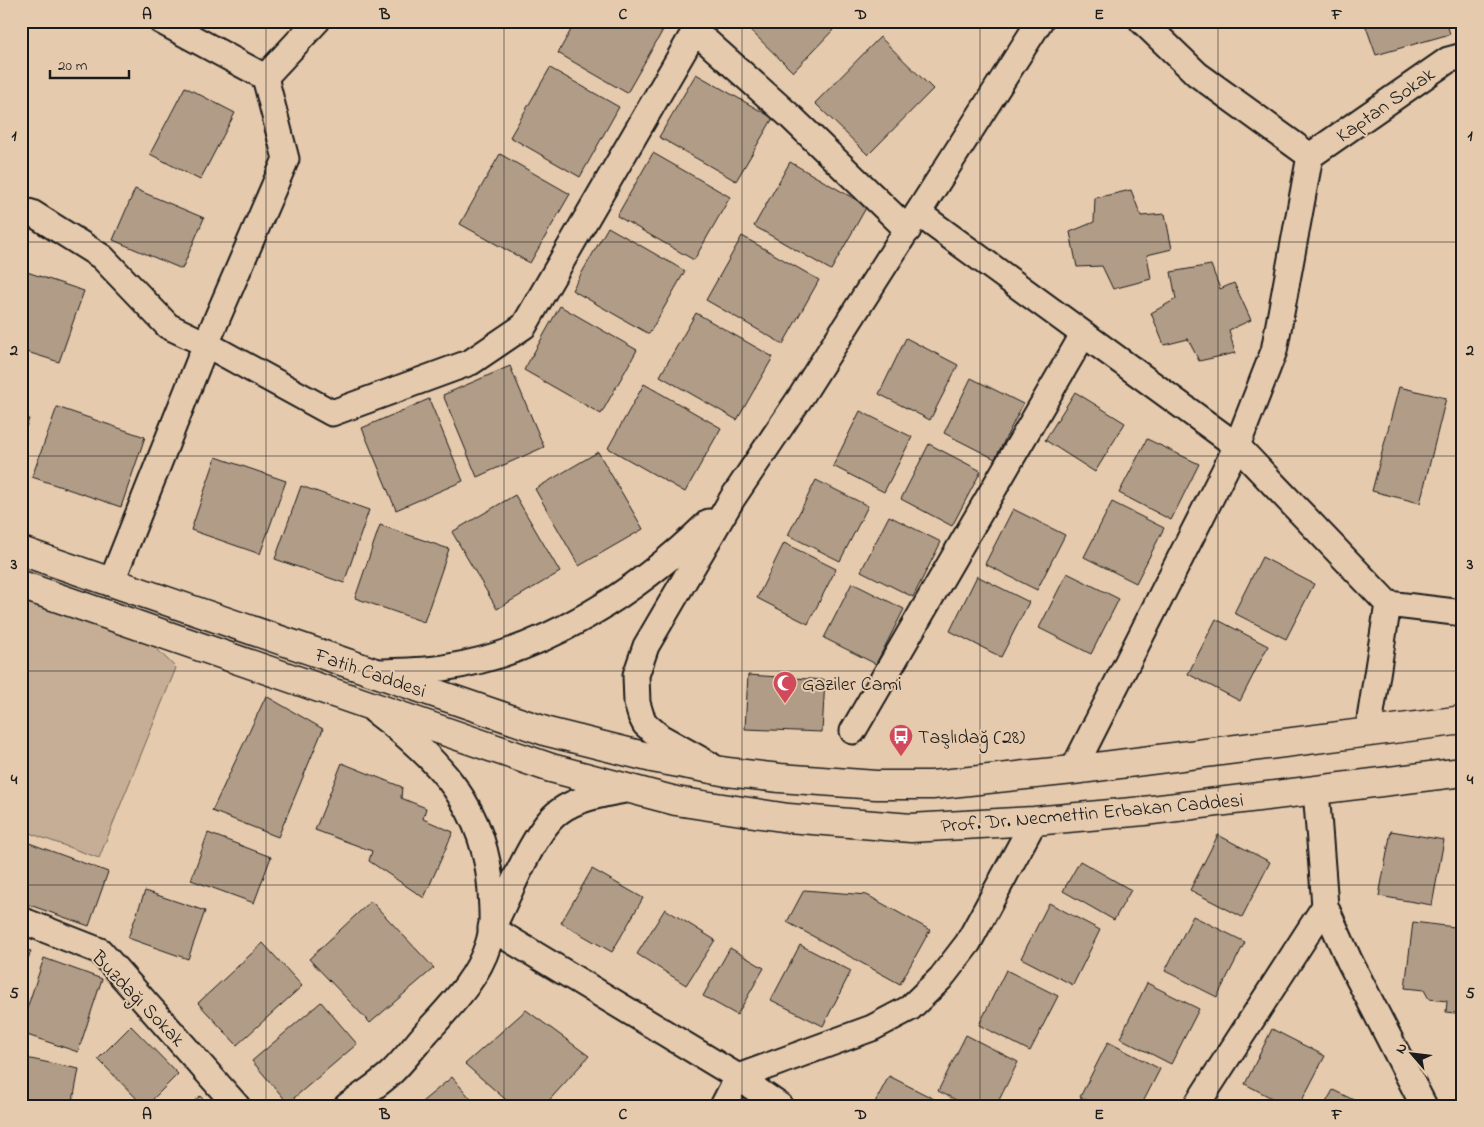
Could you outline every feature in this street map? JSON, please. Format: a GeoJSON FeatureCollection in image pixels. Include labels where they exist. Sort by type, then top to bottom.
{"type":"FeatureCollection","features":[{"type":"Feature","properties":{"kind":"main road","name":"Fatih Caddesi"},"geometry":{"type":"LineString","coordinates":[[21,551],[548,732],[652,758],[727,772]]}},
{"type":"Feature","properties":{"kind":"main road","name":"Fatih Caddesi"},"geometry":{"type":"LineString","coordinates":[[21,585],[507,754],[676,801],[720,808]]}},
{"type":"Feature","properties":{"kind":"main road","name":"Prof. Dr. Necmettin Erbakan Caddesi"},"geometry":{"type":"LineString","coordinates":[[727,772],[791,779],[894,785],[932,785],[1073,770],[1463,720]]}},
{"type":"Feature","properties":{"kind":"main road","name":"Prof. Dr. Necmettin Erbakan Caddesi"},"geometry":{"type":"LineString","coordinates":[[720,808],[852,825],[911,828],[1034,821],[1144,811],[1463,772]]}},
{"type":"Feature","properties":{"kind":"street"},"geometry":{"type":"LineString","coordinates":[[111,583],[206,344],[286,159],[265,77],[160,21]]}},
{"type":"Feature","properties":{"kind":"street"},"geometry":{"type":"LineString","coordinates":[[265,77],[317,21]]}},
{"type":"Feature","properties":{"kind":"street"},"geometry":{"type":"LineString","coordinates":[[727,772],[686,753],[652,731],[641,716],[635,689],[636,675],[646,646],[732,499],[913,221],[1040,21]]}},
{"type":"Feature","properties":{"kind":"street"},"geometry":{"type":"LineString","coordinates":[[1073,770],[1237,446],[1274,351],[1310,156],[1197,74],[1142,21]]}},
{"type":"Feature","properties":{"kind":"street"},"geometry":{"type":"LineString","coordinates":[[21,210],[32,214],[102,257],[168,326],[206,344],[332,413],[471,362],[524,326],[694,24],[791,117],[913,221],[1083,335],[1237,446],[1388,604],[1463,613]]}},
{"type":"Feature","properties":{"kind":"street","name":"Kaptan Sokak"},"geometry":{"type":"LineString","coordinates":[[1310,156],[1448,60],[1463,56]]}},
{"type":"Feature","properties":{"kind":"street"},"geometry":{"type":"LineString","coordinates":[[853,731],[1083,335]]}},
{"type":"Feature","properties":{"kind":"street"},"geometry":{"type":"LineString","coordinates":[[370,672],[443,668],[482,659],[533,641],[576,622],[618,597],[686,544],[732,499]]}},
{"type":"Feature","properties":{"kind":"street"},"geometry":{"type":"LineString","coordinates":[[1368,732],[1388,604]]}},
{"type":"Feature","properties":{"kind":"street"},"geometry":{"type":"LineString","coordinates":[[347,1106],[392,1072],[466,987],[488,945],[492,910],[489,870],[484,844],[471,811],[452,781],[428,755],[402,731],[369,706]]}},
{"type":"Feature","properties":{"kind":"street"},"geometry":{"type":"LineString","coordinates":[[491,928],[536,840],[552,818],[572,805],[630,789]]}},
{"type":"Feature","properties":{"kind":"street"},"geometry":{"type":"LineString","coordinates":[[1316,790],[1324,906],[1416,1102]]}},
{"type":"Feature","properties":{"kind":"street"},"geometry":{"type":"LineString","coordinates":[[723,1106],[738,1076],[872,1028],[910,1008],[941,978],[968,944],[1034,821]]}},
{"type":"Feature","properties":{"kind":"street"},"geometry":{"type":"LineString","coordinates":[[1196,1106],[1324,906]]}},
{"type":"Feature","properties":{"kind":"street","name":"Buzdağı Sokak"},"geometry":{"type":"LineString","coordinates":[[21,920],[100,951],[237,1106]]}},
{"type":"Feature","properties":{"kind":"street"},"geometry":{"type":"LineString","coordinates":[[491,928],[738,1076],[780,1106]]}},
{"type":"Feature","properties":{"kind":"shaded area"},"geometry":{"type":"Polygon","coordinates":[[[21,600],[153,645],[176,668],[99,858],[21,830],[21,600]]]}},
{"type":"Feature","properties":{"kind":"building"},"geometry":{"type":"Polygon","coordinates":[[[576,21],[664,21],[667,23],[627,93],[558,53],[576,21]]]}},
{"type":"Feature","properties":{"kind":"building"},"geometry":{"type":"Polygon","coordinates":[[[741,21],[825,21],[833,30],[793,72],[741,21]]]}},
{"type":"Feature","properties":{"kind":"building"},"geometry":{"type":"Polygon","coordinates":[[[1364,21],[1446,21],[1450,34],[1376,55],[1364,21]]]}},
{"type":"Feature","properties":{"kind":"building"},"geometry":{"type":"Polygon","coordinates":[[[880,37],[933,89],[868,155],[815,103],[880,37]]]}},
{"type":"Feature","properties":{"kind":"building"},"geometry":{"type":"Polygon","coordinates":[[[550,68],[619,107],[580,177],[510,137],[550,68]]]}},
{"type":"Feature","properties":{"kind":"building"},"geometry":{"type":"Polygon","coordinates":[[[696,74],[773,118],[736,181],[659,137],[696,74]]]}},
{"type":"Feature","properties":{"kind":"building"},"geometry":{"type":"Polygon","coordinates":[[[185,87],[235,113],[200,180],[150,154],[185,87]]]}},
{"type":"Feature","properties":{"kind":"building"},"geometry":{"type":"Polygon","coordinates":[[[653,153],[730,197],[694,260],[617,216],[653,153]]]}},
{"type":"Feature","properties":{"kind":"building"},"geometry":{"type":"Polygon","coordinates":[[[500,154],[570,194],[530,263],[460,224],[500,154]]]}},
{"type":"Feature","properties":{"kind":"building"},"geometry":{"type":"Polygon","coordinates":[[[790,162],[867,206],[831,270],[754,226],[790,162]]]}},
{"type":"Feature","properties":{"kind":"building"},"geometry":{"type":"Polygon","coordinates":[[[135,189],[204,218],[182,269],[113,240],[135,189]]]}},
{"type":"Feature","properties":{"kind":"building"},"geometry":{"type":"Polygon","coordinates":[[[1131,190],[1141,216],[1165,214],[1172,249],[1147,255],[1151,279],[1113,289],[1102,266],[1077,267],[1070,232],[1094,222],[1095,198],[1131,190]]]}},
{"type":"Feature","properties":{"kind":"building"},"geometry":{"type":"Polygon","coordinates":[[[608,227],[685,271],[649,334],[572,290],[608,227]]]}},
{"type":"Feature","properties":{"kind":"building"},"geometry":{"type":"Polygon","coordinates":[[[742,236],[819,280],[783,344],[706,300],[742,236]]]}},
{"type":"Feature","properties":{"kind":"building"},"geometry":{"type":"Polygon","coordinates":[[[1211,265],[1220,289],[1234,283],[1251,320],[1229,330],[1235,353],[1199,361],[1188,339],[1164,345],[1151,313],[1176,299],[1171,272],[1211,265]]]}},
{"type":"Feature","properties":{"kind":"building"},"geometry":{"type":"Polygon","coordinates":[[[21,270],[84,291],[59,362],[21,350],[21,270]]]}},
{"type":"Feature","properties":{"kind":"building"},"geometry":{"type":"Polygon","coordinates":[[[560,306],[637,350],[601,414],[524,370],[560,306]]]}},
{"type":"Feature","properties":{"kind":"building"},"geometry":{"type":"Polygon","coordinates":[[[696,313],[773,357],[737,420],[660,376],[696,313]]]}},
{"type":"Feature","properties":{"kind":"building"},"geometry":{"type":"Polygon","coordinates":[[[906,338],[958,365],[930,420],[879,394],[906,338]]]}},
{"type":"Feature","properties":{"kind":"building"},"geometry":{"type":"Polygon","coordinates":[[[510,366],[544,447],[477,477],[443,395],[510,366]]]}},
{"type":"Feature","properties":{"kind":"building"},"geometry":{"type":"Polygon","coordinates":[[[971,378],[1023,404],[995,459],[944,433],[971,378]]]}},
{"type":"Feature","properties":{"kind":"building"},"geometry":{"type":"Polygon","coordinates":[[[644,384],[721,428],[685,492],[608,448],[644,384]]]}},
{"type":"Feature","properties":{"kind":"building"},"geometry":{"type":"Polygon","coordinates":[[[1399,387],[1446,398],[1420,503],[1372,491],[1399,387]]]}},
{"type":"Feature","properties":{"kind":"building"},"geometry":{"type":"Polygon","coordinates":[[[1075,392],[1125,423],[1095,472],[1045,440],[1075,392]]]}},
{"type":"Feature","properties":{"kind":"building"},"geometry":{"type":"Polygon","coordinates":[[[429,399],[463,481],[396,510],[362,428],[429,399]]]}},
{"type":"Feature","properties":{"kind":"building"},"geometry":{"type":"Polygon","coordinates":[[[57,407],[145,437],[121,507],[32,477],[57,407]]]}},
{"type":"Feature","properties":{"kind":"building"},"geometry":{"type":"Polygon","coordinates":[[[860,411],[912,437],[884,492],[833,466],[860,411]]]}},
{"type":"Feature","properties":{"kind":"building"},"geometry":{"type":"Polygon","coordinates":[[[21,417],[29,419],[21,440],[21,417]]]}},
{"type":"Feature","properties":{"kind":"building"},"geometry":{"type":"Polygon","coordinates":[[[1147,439],[1199,464],[1171,520],[1119,493],[1147,439]]]}},
{"type":"Feature","properties":{"kind":"building"},"geometry":{"type":"Polygon","coordinates":[[[929,444],[981,471],[952,526],[901,499],[929,444]]]}},
{"type":"Feature","properties":{"kind":"building"},"geometry":{"type":"Polygon","coordinates":[[[598,452],[643,529],[579,566],[535,489],[598,452]]]}},
{"type":"Feature","properties":{"kind":"building"},"geometry":{"type":"Polygon","coordinates":[[[216,457],[286,481],[260,554],[191,530],[216,457]]]}},
{"type":"Feature","properties":{"kind":"building"},"geometry":{"type":"Polygon","coordinates":[[[816,480],[868,506],[840,561],[788,535],[816,480]]]}},
{"type":"Feature","properties":{"kind":"building"},"geometry":{"type":"Polygon","coordinates":[[[301,486],[369,510],[344,583],[275,559],[301,486]]]}},
{"type":"Feature","properties":{"kind":"building"},"geometry":{"type":"Polygon","coordinates":[[[515,495],[560,572],[497,609],[452,532],[515,495]]]}},
{"type":"Feature","properties":{"kind":"building"},"geometry":{"type":"Polygon","coordinates":[[[1112,502],[1164,528],[1136,583],[1084,557],[1112,502]]]}},
{"type":"Feature","properties":{"kind":"building"},"geometry":{"type":"Polygon","coordinates":[[[1013,509],[1065,535],[1037,590],[985,564],[1013,509]]]}},
{"type":"Feature","properties":{"kind":"building"},"geometry":{"type":"Polygon","coordinates":[[[889,516],[941,542],[913,597],[861,571],[889,516]]]}},
{"type":"Feature","properties":{"kind":"building"},"geometry":{"type":"Polygon","coordinates":[[[380,525],[449,549],[424,622],[355,598],[380,525]]]}},
{"type":"Feature","properties":{"kind":"building"},"geometry":{"type":"Polygon","coordinates":[[[784,543],[836,569],[808,624],[757,598],[784,543]]]}},
{"type":"Feature","properties":{"kind":"building"},"geometry":{"type":"Polygon","coordinates":[[[1262,557],[1314,584],[1286,639],[1234,613],[1262,557]]]}},
{"type":"Feature","properties":{"kind":"building"},"geometry":{"type":"Polygon","coordinates":[[[1067,573],[1119,599],[1091,654],[1039,628],[1067,573]]]}},
{"type":"Feature","properties":{"kind":"building"},"geometry":{"type":"Polygon","coordinates":[[[977,576],[1029,602],[1001,657],[950,631],[977,576]]]}},
{"type":"Feature","properties":{"kind":"building"},"geometry":{"type":"Polygon","coordinates":[[[852,583],[904,609],[876,664],[824,638],[852,583]]]}},
{"type":"Feature","properties":{"kind":"building"},"geometry":{"type":"Polygon","coordinates":[[[1216,619],[1268,646],[1240,701],[1188,674],[1216,619]]]}},
{"type":"Feature","properties":{"kind":"building","name":"Gaziler Cami"},"geometry":{"type":"Polygon","coordinates":[[[748,675],[825,680],[822,732],[745,729],[748,675]]]}},
{"type":"Feature","properties":{"kind":"building"},"geometry":{"type":"Polygon","coordinates":[[[266,696],[323,729],[278,837],[212,811],[266,696]]]}},
{"type":"Feature","properties":{"kind":"building"},"geometry":{"type":"Polygon","coordinates":[[[342,763],[402,787],[401,798],[426,808],[423,819],[453,832],[424,898],[369,861],[372,851],[315,830],[342,763]]]}},
{"type":"Feature","properties":{"kind":"building"},"geometry":{"type":"Polygon","coordinates":[[[1391,831],[1444,840],[1432,905],[1379,896],[1391,831]]]}},
{"type":"Feature","properties":{"kind":"building"},"geometry":{"type":"Polygon","coordinates":[[[208,833],[271,857],[254,903],[191,880],[208,833]]]}},
{"type":"Feature","properties":{"kind":"building"},"geometry":{"type":"Polygon","coordinates":[[[1218,835],[1270,862],[1242,917],[1190,890],[1218,835]]]}},
{"type":"Feature","properties":{"kind":"building"},"geometry":{"type":"Polygon","coordinates":[[[21,840],[108,872],[89,926],[21,902],[21,840]]]}},
{"type":"Feature","properties":{"kind":"building"},"geometry":{"type":"Polygon","coordinates":[[[1080,861],[1131,890],[1114,920],[1063,891],[1080,861]]]}},
{"type":"Feature","properties":{"kind":"building"},"geometry":{"type":"Polygon","coordinates":[[[592,869],[643,898],[612,952],[561,923],[592,869]]]}},
{"type":"Feature","properties":{"kind":"building"},"geometry":{"type":"Polygon","coordinates":[[[804,890],[867,895],[930,930],[900,984],[787,922],[804,890]]]}},
{"type":"Feature","properties":{"kind":"building"},"geometry":{"type":"Polygon","coordinates":[[[145,891],[205,911],[188,959],[128,938],[145,891]]]}},
{"type":"Feature","properties":{"kind":"building"},"geometry":{"type":"Polygon","coordinates":[[[371,901],[434,968],[370,1023],[309,959],[371,901]]]}},
{"type":"Feature","properties":{"kind":"building"},"geometry":{"type":"Polygon","coordinates":[[[1049,903],[1100,930],[1073,985],[1021,958],[1049,903]]]}},
{"type":"Feature","properties":{"kind":"building"},"geometry":{"type":"Polygon","coordinates":[[[665,909],[715,940],[686,985],[637,954],[665,909]]]}},
{"type":"Feature","properties":{"kind":"building"},"geometry":{"type":"Polygon","coordinates":[[[1193,916],[1245,942],[1217,997],[1165,971],[1193,916]]]}},
{"type":"Feature","properties":{"kind":"building"},"geometry":{"type":"Polygon","coordinates":[[[1413,922],[1463,928],[1463,1014],[1446,1012],[1447,1001],[1429,999],[1424,990],[1405,988],[1413,922]]]}},
{"type":"Feature","properties":{"kind":"building"},"geometry":{"type":"Polygon","coordinates":[[[263,943],[302,986],[237,1045],[198,1003],[263,943]]]}},
{"type":"Feature","properties":{"kind":"building"},"geometry":{"type":"Polygon","coordinates":[[[800,945],[851,971],[823,1026],[771,1000],[800,945]]]}},
{"type":"Feature","properties":{"kind":"building"},"geometry":{"type":"Polygon","coordinates":[[[21,948],[31,951],[21,976],[21,948]]]}},
{"type":"Feature","properties":{"kind":"building"},"geometry":{"type":"Polygon","coordinates":[[[730,948],[764,968],[737,1015],[703,996],[730,948]]]}},
{"type":"Feature","properties":{"kind":"building"},"geometry":{"type":"Polygon","coordinates":[[[44,958],[102,979],[78,1052],[21,1033],[21,1026],[44,958]]]}},
{"type":"Feature","properties":{"kind":"building"},"geometry":{"type":"Polygon","coordinates":[[[1006,970],[1058,996],[1030,1051],[979,1025],[1006,970]]]}},
{"type":"Feature","properties":{"kind":"building"},"geometry":{"type":"Polygon","coordinates":[[[1147,983],[1199,1009],[1171,1064],[1120,1038],[1147,983]]]}},
{"type":"Feature","properties":{"kind":"building"},"geometry":{"type":"Polygon","coordinates":[[[321,1002],[357,1044],[288,1103],[252,1061],[321,1002]]]}},
{"type":"Feature","properties":{"kind":"building"},"geometry":{"type":"Polygon","coordinates":[[[526,1010],[589,1056],[544,1106],[513,1106],[465,1064],[526,1010]]]}},
{"type":"Feature","properties":{"kind":"building"},"geometry":{"type":"Polygon","coordinates":[[[131,1026],[178,1074],[146,1106],[98,1059],[131,1026]]]}},
{"type":"Feature","properties":{"kind":"building"},"geometry":{"type":"Polygon","coordinates":[[[1272,1029],[1325,1056],[1299,1106],[1287,1106],[1245,1084],[1272,1029]]]}},
{"type":"Feature","properties":{"kind":"building"},"geometry":{"type":"Polygon","coordinates":[[[966,1035],[1018,1062],[996,1106],[968,1106],[938,1091],[966,1035]]]}},
{"type":"Feature","properties":{"kind":"building"},"geometry":{"type":"Polygon","coordinates":[[[1108,1042],[1160,1069],[1141,1106],[1098,1106],[1080,1097],[1108,1042]]]}},
{"type":"Feature","properties":{"kind":"building"},"geometry":{"type":"Polygon","coordinates":[[[21,1057],[79,1069],[72,1106],[21,1106],[21,1057]]]}},
{"type":"Feature","properties":{"kind":"building"},"geometry":{"type":"Polygon","coordinates":[[[889,1076],[940,1102],[938,1106],[873,1106],[889,1076]]]}},
{"type":"Feature","properties":{"kind":"building"},"geometry":{"type":"Polygon","coordinates":[[[452,1077],[477,1106],[417,1106],[452,1077]]]}},
{"type":"Feature","properties":{"kind":"building"},"geometry":{"type":"Polygon","coordinates":[[[1333,1090],[1366,1106],[1324,1106],[1333,1090]]]}},
{"type":"Feature","properties":{"kind":"building"},"geometry":{"type":"Polygon","coordinates":[[[200,1096],[210,1106],[189,1106],[200,1096]]]}},
{"type":"Feature","properties":{"kind":"place","name":"Gaziler Cami"},"geometry":{"type":"Point","coordinates":[785,704]}},
{"type":"Feature","properties":{"kind":"place","name":"Taşlıdağ (28)"},"geometry":{"type":"Point","coordinates":[901,757]}}]}
